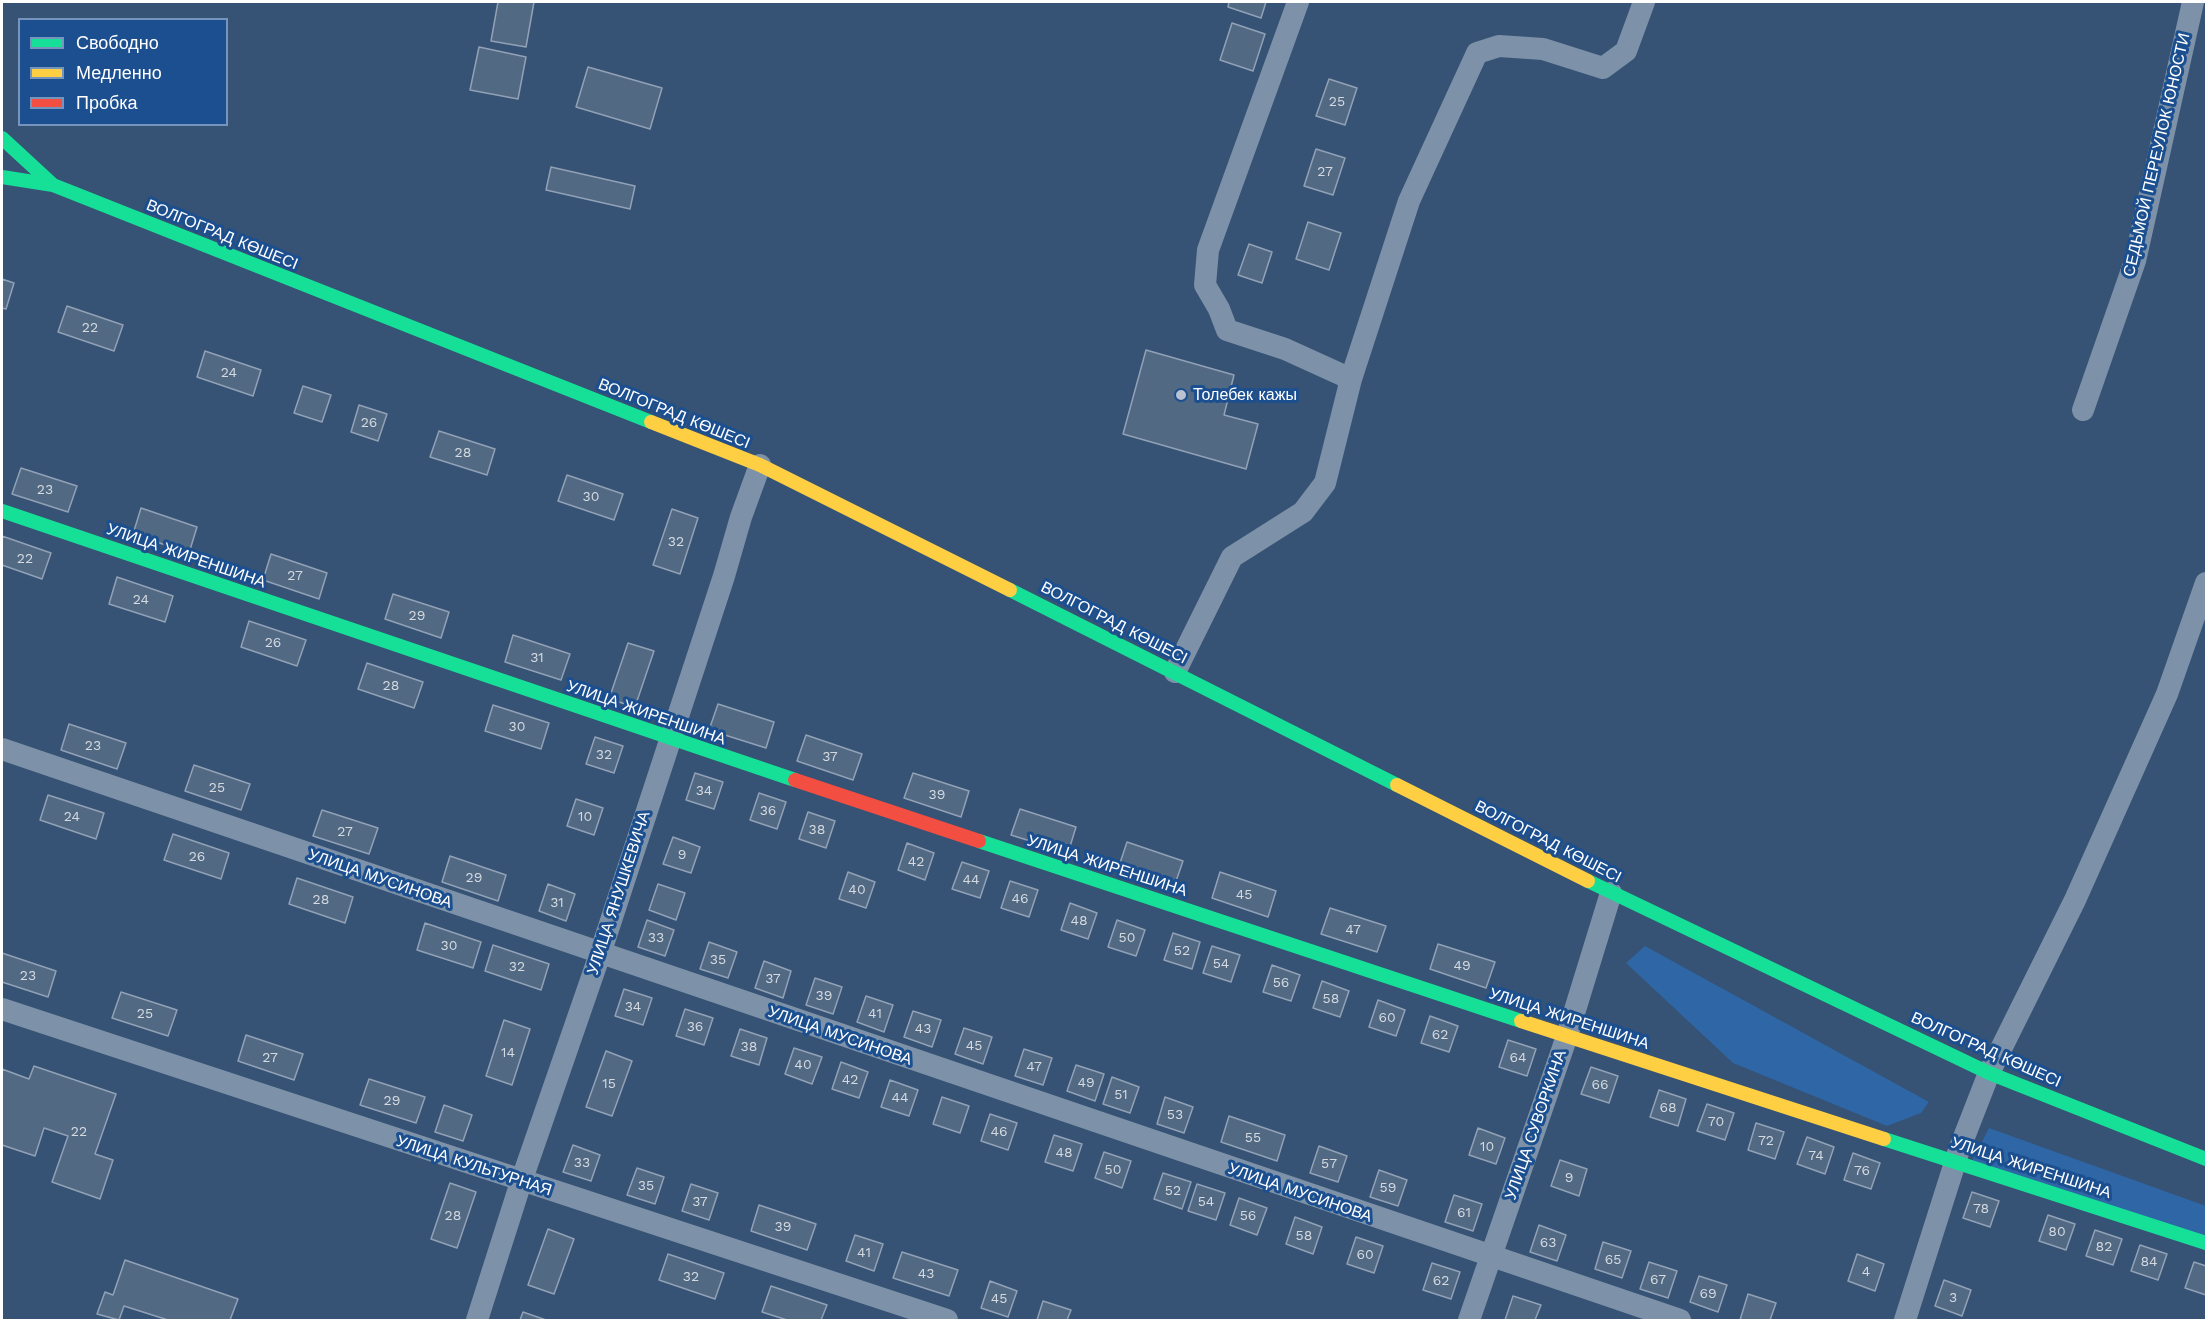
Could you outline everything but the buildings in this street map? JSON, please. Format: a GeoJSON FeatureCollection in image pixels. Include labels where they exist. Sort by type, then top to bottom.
{"type":"FeatureCollection","features":[{"type":"Feature","properties":{"kind":"main road","name":"ВОЛГОГРАД КӨШЕСІ"},"geometry":{"type":"LineString","coordinates":[[2,138],[53,185],[760,465],[1611,893],[1989,1073],[2206,1159]]}},
{"type":"Feature","properties":{"kind":"main road"},"geometry":{"type":"LineString","coordinates":[[2,177],[53,185]]}},
{"type":"Feature","properties":{"kind":"main road","name":"УЛИЦА ЖИРЕНШИНА"},"geometry":{"type":"LineString","coordinates":[[2,511],[670,739],[1566,1036],[2206,1243]]}},
{"type":"Feature","properties":{"kind":"street"},"geometry":{"type":"LineString","coordinates":[[1298,2],[1208,250],[1205,285],[1219,309],[1227,330],[1285,349],[1351,379]]}},
{"type":"Feature","properties":{"kind":"street"},"geometry":{"type":"LineString","coordinates":[[1175,672],[1232,557],[1303,512],[1325,483],[1351,379],[1409,201],[1477,53],[1499,46],[1543,49],[1603,68],[1626,51],[1644,2]]}},
{"type":"Feature","properties":{"kind":"street","name":"СЕДЬМОЙ ПЕРЕУЛОК ЮНОСТИ"},"geometry":{"type":"LineString","coordinates":[[2083,410],[2135,261],[2193,2]]}},
{"type":"Feature","properties":{"kind":"street","name":"УЛИЦА ЯНУШКЕВИЧА"},"geometry":{"type":"LineString","coordinates":[[477,1320],[760,465]]}},
{"type":"Feature","properties":{"kind":"street"},"geometry":{"type":"LineString","coordinates":[[1905,1320],[1955,1160],[1989,1073],[2074,900],[2167,694],[2206,583]]}},
{"type":"Feature","properties":{"kind":"street","name":"УЛИЦА МУСИНОВА"},"geometry":{"type":"LineString","coordinates":[[2,749],[1491,1258],[1680,1320]]}},
{"type":"Feature","properties":{"kind":"street","name":"УЛИЦА СУВОРКИНА"},"geometry":{"type":"LineString","coordinates":[[1469,1320],[1566,1036],[1611,893]]}},
{"type":"Feature","properties":{"kind":"street","name":"УЛИЦА КУЛЬТУРНАЯ"},"geometry":{"type":"LineString","coordinates":[[2,1009],[521,1182],[946,1320]]}},
{"type":"Feature","properties":{"kind":"shaded area"},"geometry":{"type":"Polygon","coordinates":[[[1645,946],[1929,1102],[1921,1113],[1887,1126],[1733,1063],[1626,963],[1645,946]]]}},
{"type":"Feature","properties":{"kind":"shaded area"},"geometry":{"type":"Polygon","coordinates":[[[1989,1128],[2206,1206],[2206,1239],[1972,1161],[1989,1128]]]}},
{"type":"Feature","properties":{"kind":"traffic: fast"},"geometry":{"type":"LineString","coordinates":[[2,138],[53,185],[651,422]]}},
{"type":"Feature","properties":{"kind":"traffic: fast"},"geometry":{"type":"LineString","coordinates":[[2,177],[53,185]]}},
{"type":"Feature","properties":{"kind":"traffic: fast"},"geometry":{"type":"LineString","coordinates":[[2,511],[795,780]]}},
{"type":"Feature","properties":{"kind":"traffic: fast"},"geometry":{"type":"LineString","coordinates":[[1010,590],[1397,785]]}},
{"type":"Feature","properties":{"kind":"traffic: fast"},"geometry":{"type":"LineString","coordinates":[[979,841],[1521,1021]]}},
{"type":"Feature","properties":{"kind":"traffic: fast"},"geometry":{"type":"LineString","coordinates":[[1588,881],[1989,1073],[2206,1159]]}},
{"type":"Feature","properties":{"kind":"traffic: fast"},"geometry":{"type":"LineString","coordinates":[[1884,1139],[2206,1243]]}},
{"type":"Feature","properties":{"kind":"traffic: slow"},"geometry":{"type":"LineString","coordinates":[[651,422],[760,465],[1010,590]]}},
{"type":"Feature","properties":{"kind":"traffic: slow"},"geometry":{"type":"LineString","coordinates":[[1397,785],[1588,881]]}},
{"type":"Feature","properties":{"kind":"traffic: slow"},"geometry":{"type":"LineString","coordinates":[[1521,1021],[1884,1139]]}},
{"type":"Feature","properties":{"kind":"traffic: jam"},"geometry":{"type":"LineString","coordinates":[[795,780],[979,841]]}},
{"type":"Feature","properties":{"kind":"place","name":"Толебек кажы"},"geometry":{"type":"Point","coordinates":[1181,395]}}]}
